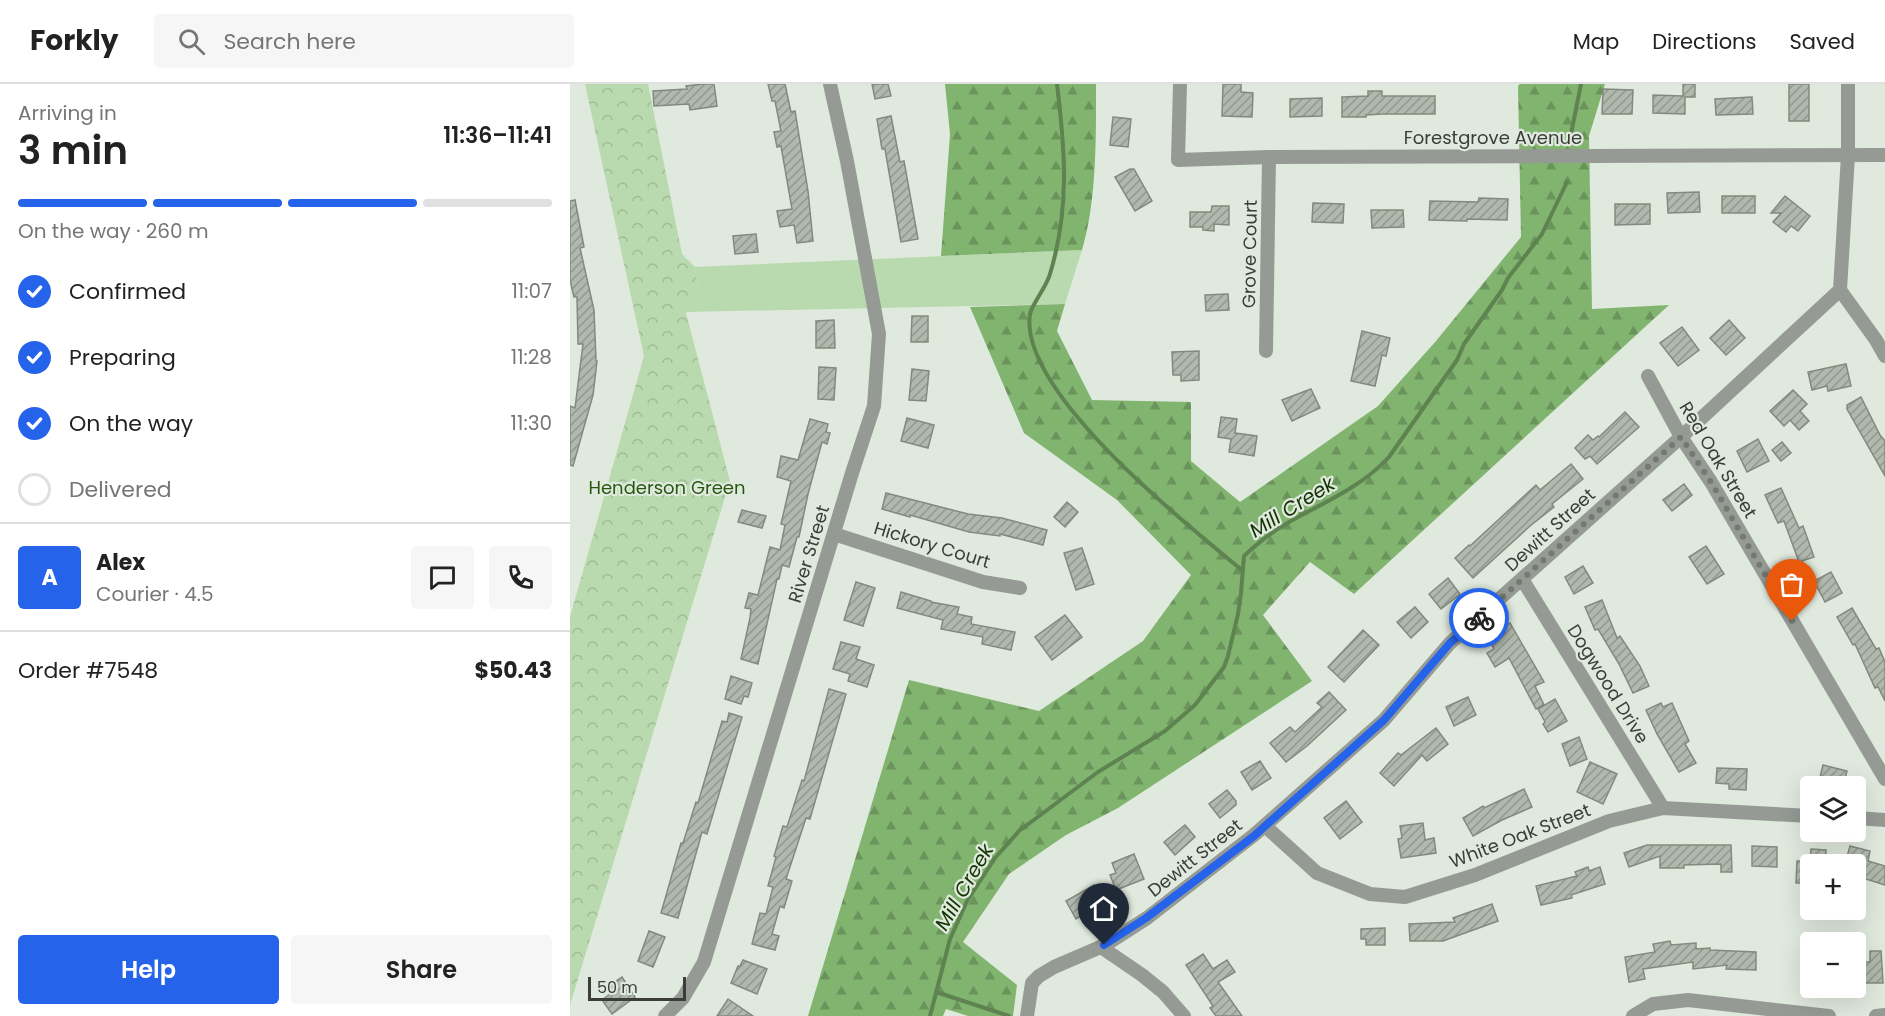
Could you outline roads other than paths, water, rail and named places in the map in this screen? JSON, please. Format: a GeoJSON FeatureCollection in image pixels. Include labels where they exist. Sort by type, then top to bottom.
{"type":"FeatureCollection","features":[{"type":"Feature","properties":{"kind":"street","name":"River Street"},"geometry":{"type":"LineString","coordinates":[[665,1016],[683,998],[704,962],[874,406],[879,334],[847,161],[830,84]]}},
{"type":"Feature","properties":{"kind":"street","name":"Forestgrove Avenue"},"geometry":{"type":"LineString","coordinates":[[1180,84],[1178,160],[1269,157],[1885,155]]}},
{"type":"Feature","properties":{"kind":"street"},"geometry":{"type":"LineString","coordinates":[[1848,84],[1848,155],[1840,290],[1885,356]]}},
{"type":"Feature","properties":{"kind":"street","name":"Grove Court"},"geometry":{"type":"LineString","coordinates":[[1266,351],[1269,157]]}},
{"type":"Feature","properties":{"kind":"street","name":"Dewitt Street"},"geometry":{"type":"LineString","coordinates":[[1027,1016],[1032,983],[1054,967],[1101,947],[1146,918],[1265,826],[1384,720],[1450,643],[1681,437],[1840,290]]}},
{"type":"Feature","properties":{"kind":"street","name":"Red Oak Street"},"geometry":{"type":"LineString","coordinates":[[1648,376],[1681,437],[1711,482],[1885,779]]}},
{"type":"Feature","properties":{"kind":"street","name":"Hickory Court"},"geometry":{"type":"LineString","coordinates":[[834,534],[983,582],[1020,588]]}},
{"type":"Feature","properties":{"kind":"street","name":"Dogwood Drive"},"geometry":{"type":"LineString","coordinates":[[1522,579],[1663,808]]}},
{"type":"Feature","properties":{"kind":"street","name":"White Oak Street"},"geometry":{"type":"LineString","coordinates":[[1265,826],[1317,873],[1370,894],[1405,897],[1475,875],[1609,821],[1663,808],[1800,815]]}},
{"type":"Feature","properties":{"kind":"street"},"geometry":{"type":"LineString","coordinates":[[1866,819],[1885,820]]}},
{"type":"Feature","properties":{"kind":"street"},"geometry":{"type":"LineString","coordinates":[[1101,947],[1163,992],[1184,1016]]}},
{"type":"Feature","properties":{"kind":"street"},"geometry":{"type":"LineString","coordinates":[[1633,1016],[1653,1004],[1688,1000],[1829,1016]]}},
{"type":"Feature","properties":{"kind":"street"},"geometry":{"type":"LineString","coordinates":[[1876,1016],[1885,1015]]}},
{"type":"Feature","properties":{"kind":"waterway"},"geometry":{"type":"LineString","coordinates":[[1057,84],[1064,156],[1061,226],[1050,274],[1030,314],[1033,345],[1050,380],[1077,417],[1111,454],[1184,522],[1242,570]]}},
{"type":"Feature","properties":{"kind":"waterway","name":"Mill Creek"},"geometry":{"type":"LineString","coordinates":[[1571,134],[1581,84]]}},
{"type":"Feature","properties":{"kind":"waterway","name":"Mill Creek"},"geometry":{"type":"LineString","coordinates":[[930,1016],[950,939],[967,901],[995,858],[1019,831],[1098,772],[1165,731],[1195,705],[1224,667],[1228,656],[1238,614],[1244,556],[1279,528],[1353,487],[1389,457],[1457,360],[1464,344],[1508,278],[1542,234],[1567,182]]}},
{"type":"Feature","properties":{"kind":"waterway"},"geometry":{"type":"LineString","coordinates":[[936,992],[1009,1016]]}},
{"type":"Feature","properties":{"kind":"park label","name":"Henderson Green"},"geometry":{"type":"Point","coordinates":[667,488]}}]}
